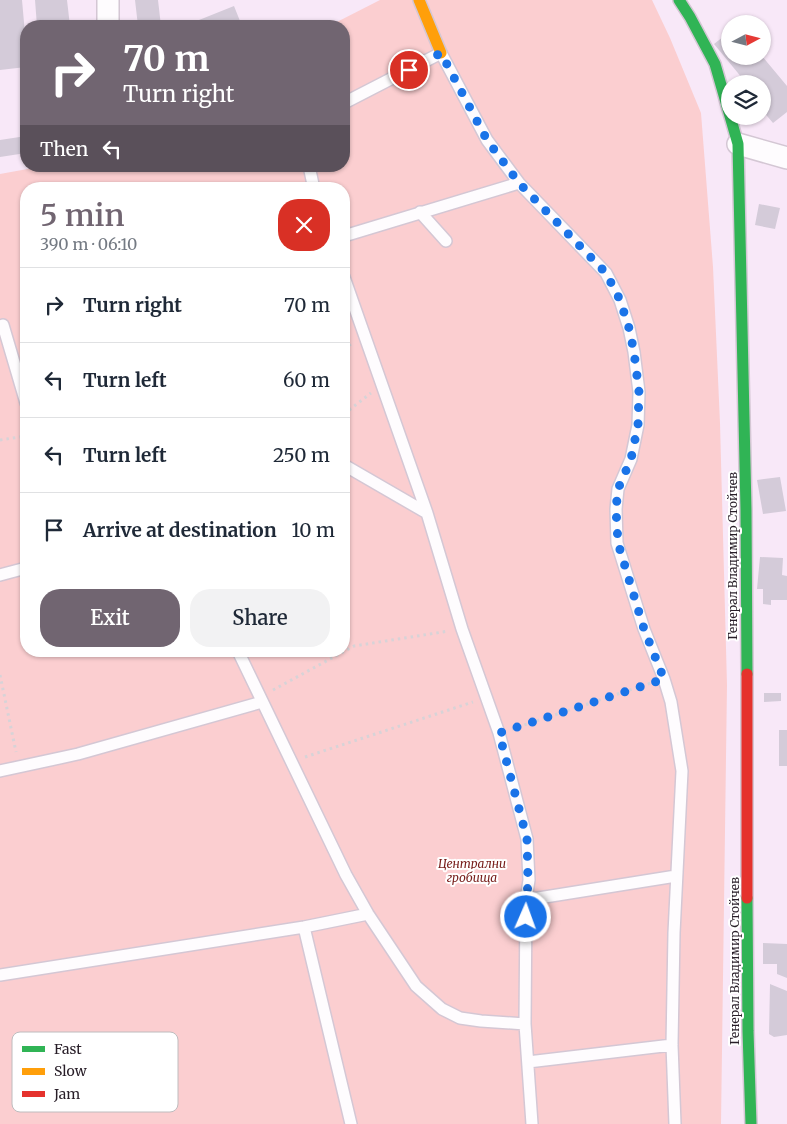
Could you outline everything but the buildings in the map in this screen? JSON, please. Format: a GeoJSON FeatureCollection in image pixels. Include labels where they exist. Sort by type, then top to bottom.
{"type":"FeatureCollection","features":[{"type":"Feature","properties":{"kind":"street"},"geometry":{"type":"LineString","coordinates":[[108,0],[108,20]]}},
{"type":"Feature","properties":{"kind":"street"},"geometry":{"type":"LineString","coordinates":[[419,0],[441,53]]}},
{"type":"Feature","properties":{"kind":"street","name":"Генерал Владимир Стойчев"},"geometry":{"type":"LineString","coordinates":[[678,0],[690,17],[715,64],[738,144],[746,510],[750,1124]]}},
{"type":"Feature","properties":{"kind":"street"},"geometry":{"type":"LineString","coordinates":[[738,144],[786,159]]}},
{"type":"Feature","properties":{"kind":"lane"},"geometry":{"type":"LineString","coordinates":[[350,100],[441,53],[487,140],[519,183],[606,273],[620,300],[629,328],[639,392],[638,425],[631,459],[618,489],[616,509],[618,543],[644,629],[664,679],[682,771],[676,876],[672,1045],[676,1124]]}},
{"type":"Feature","properties":{"kind":"lane"},"geometry":{"type":"LineString","coordinates":[[350,234],[519,183]]}},
{"type":"Feature","properties":{"kind":"lane"},"geometry":{"type":"LineString","coordinates":[[420,212],[446,241]]}},
{"type":"Feature","properties":{"kind":"lane"},"geometry":{"type":"LineString","coordinates":[[350,295],[427,513],[462,629],[499,733],[527,839],[525,1024],[532,1124]]}},
{"type":"Feature","properties":{"kind":"lane"},"geometry":{"type":"LineString","coordinates":[[3,326],[20,383]]}},
{"type":"Feature","properties":{"kind":"lane"},"geometry":{"type":"LineString","coordinates":[[350,468],[427,513]]}},
{"type":"Feature","properties":{"kind":"lane"},"geometry":{"type":"LineString","coordinates":[[0,575],[20,570]]}},
{"type":"Feature","properties":{"kind":"lane"},"geometry":{"type":"LineString","coordinates":[[241,657],[346,875],[368,914],[416,986],[442,1009],[460,1018],[525,1024]]}},
{"type":"Feature","properties":{"kind":"lane"},"geometry":{"type":"LineString","coordinates":[[0,771],[78,754],[261,699]]}},
{"type":"Feature","properties":{"kind":"lane"},"geometry":{"type":"LineString","coordinates":[[526,900],[676,876]]}},
{"type":"Feature","properties":{"kind":"lane"},"geometry":{"type":"LineString","coordinates":[[0,975],[304,927],[368,914]]}},
{"type":"Feature","properties":{"kind":"lane"},"geometry":{"type":"LineString","coordinates":[[304,927],[351,1124]]}},
{"type":"Feature","properties":{"kind":"lane"},"geometry":{"type":"LineString","coordinates":[[528,1062],[672,1045]]}},
{"type":"Feature","properties":{"kind":"path"},"geometry":{"type":"LineString","coordinates":[[350,409],[381,386]]}},
{"type":"Feature","properties":{"kind":"path"},"geometry":{"type":"LineString","coordinates":[[0,440],[20,437]]}},
{"type":"Feature","properties":{"kind":"path"},"geometry":{"type":"LineString","coordinates":[[350,648],[354,646],[462,629]]}},
{"type":"Feature","properties":{"kind":"path"},"geometry":{"type":"LineString","coordinates":[[261,699],[335,657]]}},
{"type":"Feature","properties":{"kind":"path"},"geometry":{"type":"LineString","coordinates":[[0,675],[19,766]]}},
{"type":"Feature","properties":{"kind":"path"},"geometry":{"type":"LineString","coordinates":[[499,733],[664,679]]}},
{"type":"Feature","properties":{"kind":"path"},"geometry":{"type":"LineString","coordinates":[[291,762],[487,697]]}},
{"type":"Feature","properties":{"kind":"green space","name":"Централни гробища"},"geometry":{"type":"Polygon","coordinates":[[[380,0],[652,0],[701,113],[713,267],[720,423],[727,685],[721,1124],[0,1124],[0,174],[20,170],[20,172],[350,172],[350,20],[341,20],[380,0]]]}},
{"type":"Feature","properties":{"kind":"traffic: fast"},"geometry":{"type":"LineString","coordinates":[[679,0],[715,64],[738,144],[746,510],[747,674]]}},
{"type":"Feature","properties":{"kind":"traffic: fast"},"geometry":{"type":"LineString","coordinates":[[747,898],[751,1124]]}},
{"type":"Feature","properties":{"kind":"traffic: slow"},"geometry":{"type":"LineString","coordinates":[[419,0],[441,53]]}},
{"type":"Feature","properties":{"kind":"traffic: jam"},"geometry":{"type":"LineString","coordinates":[[747,674],[747,898]]}},
{"type":"Feature","properties":{"kind":"route"},"geometry":{"type":"LineString","coordinates":[[409,70],[441,53],[487,140],[519,183],[606,273],[620,300],[634,352],[639,392],[638,425],[631,459],[618,489],[616,509],[618,543],[644,629],[664,679],[499,733],[527,839],[528,880],[526,917]]}}]}
